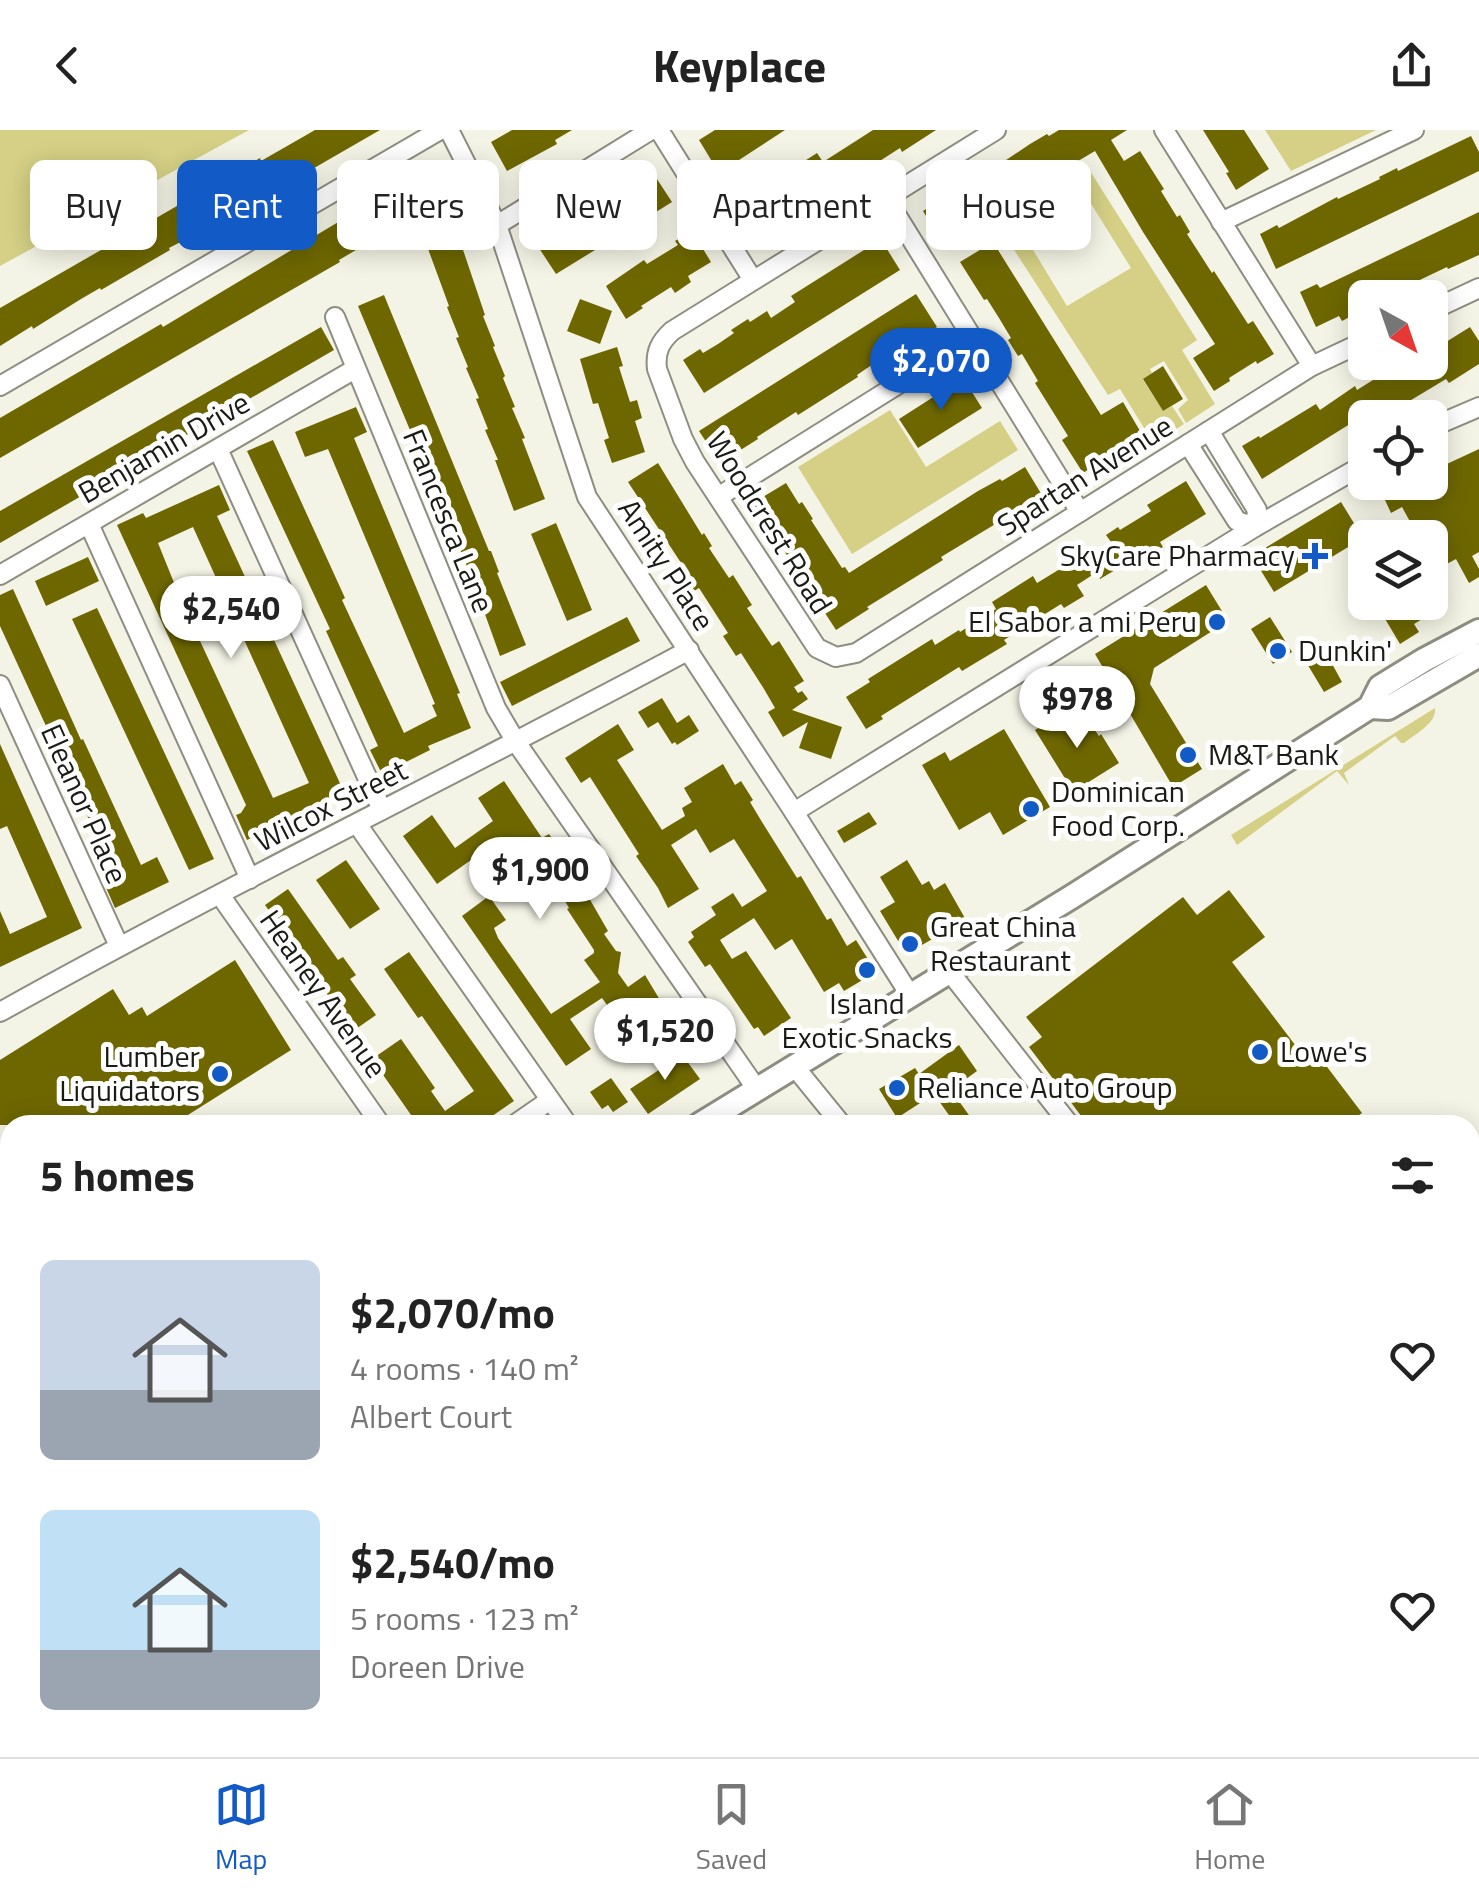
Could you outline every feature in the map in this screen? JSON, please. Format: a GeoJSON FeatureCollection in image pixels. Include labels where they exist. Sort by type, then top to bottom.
{"type":"FeatureCollection","features":[{"type":"Feature","properties":{"kind":"main road"},"geometry":{"type":"LineString","coordinates":[[714,1115],[1073,896],[1370,707],[1380,688],[1479,630]]}},
{"type":"Feature","properties":{"kind":"main road"},"geometry":{"type":"LineString","coordinates":[[1370,707],[1388,708],[1479,655]]}},
{"type":"Feature","properties":{"kind":"street"},"geometry":{"type":"LineString","coordinates":[[0,386],[440,130]]}},
{"type":"Feature","properties":{"kind":"street","name":"Amity Place"},"geometry":{"type":"LineString","coordinates":[[450,130],[465,160]]}},
{"type":"Feature","properties":{"kind":"street"},"geometry":{"type":"LineString","coordinates":[[499,224],[651,130]]}},
{"type":"Feature","properties":{"kind":"street"},"geometry":{"type":"LineString","coordinates":[[659,130],[753,280],[802,250]]}},
{"type":"Feature","properties":{"kind":"street"},"geometry":{"type":"LineString","coordinates":[[906,186],[996,130]]}},
{"type":"Feature","properties":{"kind":"street"},"geometry":{"type":"LineString","coordinates":[[1164,130],[1312,366]]}},
{"type":"Feature","properties":{"kind":"street"},"geometry":{"type":"LineString","coordinates":[[1221,222],[1414,130]]}},
{"type":"Feature","properties":{"kind":"street","name":"Amity Place"},"geometry":{"type":"LineString","coordinates":[[499,231],[588,497],[910,995]]}},
{"type":"Feature","properties":{"kind":"street"},"geometry":{"type":"LineString","coordinates":[[906,231],[1080,512]]}},
{"type":"Feature","properties":{"kind":"street","name":"Woodcrest Road"},"geometry":{"type":"LineString","coordinates":[[753,280],[664,338],[658,348],[657,369],[682,438],[718,497],[816,648],[836,657]]}},
{"type":"Feature","properties":{"kind":"street"},"geometry":{"type":"LineString","coordinates":[[1448,303],[1479,288]]}},
{"type":"Feature","properties":{"kind":"street","name":"Francesca Lane"},"geometry":{"type":"LineString","coordinates":[[335,317],[496,708],[756,1088]]}},
{"type":"Feature","properties":{"kind":"street"},"geometry":{"type":"LineString","coordinates":[[718,497],[972,338]]}},
{"type":"Feature","properties":{"kind":"street","name":"Spartan Avenue"},"geometry":{"type":"LineString","coordinates":[[836,657],[856,653],[1312,366],[1348,350]]}},
{"type":"Feature","properties":{"kind":"street","name":"Benjamin Drive"},"geometry":{"type":"LineString","coordinates":[[0,575],[356,369]]}},
{"type":"Feature","properties":{"kind":"street"},"geometry":{"type":"LineString","coordinates":[[1448,420],[1479,407]]}},
{"type":"Feature","properties":{"kind":"street"},"geometry":{"type":"LineString","coordinates":[[1209,431],[1257,510],[1255,527]]}},
{"type":"Feature","properties":{"kind":"street"},"geometry":{"type":"LineString","coordinates":[[1188,444],[1237,522],[1255,527]]}},
{"type":"Feature","properties":{"kind":"street"},"geometry":{"type":"LineString","coordinates":[[218,449],[382,810]]}},
{"type":"Feature","properties":{"kind":"street"},"geometry":{"type":"LineString","coordinates":[[794,812],[1255,527],[1348,474]]}},
{"type":"Feature","properties":{"kind":"street"},"geometry":{"type":"LineString","coordinates":[[89,524],[250,879]]}},
{"type":"Feature","properties":{"kind":"street","name":"Wilcox Street"},"geometry":{"type":"LineString","coordinates":[[0,1012],[119,946],[689,650]]}},
{"type":"Feature","properties":{"kind":"street","name":"Eleanor Place"},"geometry":{"type":"LineString","coordinates":[[0,685],[119,946]]}},
{"type":"Feature","properties":{"kind":"street"},"geometry":{"type":"LineString","coordinates":[[357,824],[561,1115]]}},
{"type":"Feature","properties":{"kind":"street","name":"Heaney Avenue"},"geometry":{"type":"LineString","coordinates":[[220,894],[374,1115]]}},
{"type":"Feature","properties":{"kind":"street"},"geometry":{"type":"LineString","coordinates":[[949,970],[1062,1115]]}},
{"type":"Feature","properties":{"kind":"street"},"geometry":{"type":"LineString","coordinates":[[794,1066],[834,1115]]}},
{"type":"Feature","properties":{"kind":"street"},"geometry":{"type":"LineString","coordinates":[[528,1115],[550,1100]]}},
{"type":"Feature","properties":{"kind":"shaded area"},"geometry":{"type":"Polygon","coordinates":[[[0,130],[249,130],[194,160],[177,160],[177,169],[157,180],[157,160],[30,160],[30,250],[0,266],[0,130]]]}},
{"type":"Feature","properties":{"kind":"shaded area"},"geometry":{"type":"Polygon","coordinates":[[[1265,130],[1376,130],[1291,171],[1265,130]]]}},
{"type":"Feature","properties":{"kind":"shaded area"},"geometry":{"type":"Polygon","coordinates":[[[1091,173],[1197,340],[1182,350],[1215,404],[1186,423],[1178,409],[1188,400],[1164,361],[1150,369],[1152,373],[1143,380],[1163,411],[1172,406],[1184,424],[1154,444],[1120,389],[1108,395],[1014,250],[1033,250],[1067,306],[1131,268],[1091,204],[1091,173]]]}},
{"type":"Feature","properties":{"kind":"shaded area"},"geometry":{"type":"Polygon","coordinates":[[[890,410],[926,467],[1000,421],[1018,450],[852,554],[798,467],[890,410]]]}},
{"type":"Feature","properties":{"kind":"shaded area"},"geometry":{"type":"Polygon","coordinates":[[[1435,708],[1429,723],[1404,743],[1395,736],[1344,773],[1349,785],[1337,771],[1237,845],[1231,835],[1435,708]]]}},
{"type":"Feature","properties":{"kind":"building"},"geometry":{"type":"Polygon","coordinates":[[[315,130],[380,130],[317,166],[317,160],[263,160],[315,130]]]}},
{"type":"Feature","properties":{"kind":"building"},"geometry":{"type":"Polygon","coordinates":[[[512,130],[572,130],[555,140],[557,144],[527,160],[519,160],[519,165],[507,171],[491,142],[512,130]]]}},
{"type":"Feature","properties":{"kind":"building"},"geometry":{"type":"Polygon","coordinates":[[[715,130],[785,130],[739,160],[711,160],[699,140],[715,130]]]}},
{"type":"Feature","properties":{"kind":"building"},"geometry":{"type":"Polygon","coordinates":[[[873,130],[936,130],[881,160],[826,160],[873,130]]]}},
{"type":"Feature","properties":{"kind":"building"},"geometry":{"type":"Polygon","coordinates":[[[1059,130],[1127,130],[1111,140],[1124,161],[1140,151],[1212,273],[1248,324],[1253,321],[1274,354],[1257,364],[1256,361],[1214,391],[1193,358],[1215,344],[1095,151],[1080,160],[1006,160],[1059,130]]]}},
{"type":"Feature","properties":{"kind":"building"},"geometry":{"type":"Polygon","coordinates":[[[1203,130],[1244,130],[1269,169],[1236,190],[1203,130]]]}},
{"type":"Feature","properties":{"kind":"building"},"geometry":{"type":"Polygon","coordinates":[[[1471,136],[1479,152],[1479,171],[1276,269],[1260,234],[1471,136]]]}},
{"type":"Feature","properties":{"kind":"building"},"geometry":{"type":"Polygon","coordinates":[[[657,179],[672,202],[657,211],[657,179]]]}},
{"type":"Feature","properties":{"kind":"building"},"geometry":{"type":"Polygon","coordinates":[[[177,206],[177,244],[170,250],[0,346],[0,308],[101,250],[157,250],[157,218],[177,206]]]}},
{"type":"Feature","properties":{"kind":"building"},"geometry":{"type":"Polygon","coordinates":[[[1479,212],[1479,255],[1420,280],[1348,280],[1348,318],[1342,321],[1339,316],[1316,327],[1300,292],[1317,284],[1320,288],[1479,212]]]}},
{"type":"Feature","properties":{"kind":"building"},"geometry":{"type":"Polygon","coordinates":[[[337,223],[337,250],[356,250],[0,458],[0,418],[292,250],[317,250],[317,235],[337,223]]]}},
{"type":"Feature","properties":{"kind":"building"},"geometry":{"type":"Polygon","coordinates":[[[677,246],[677,250],[704,250],[711,262],[688,276],[691,282],[675,293],[671,287],[626,319],[606,286],[644,260],[647,264],[677,246]]]}},
{"type":"Feature","properties":{"kind":"building"},"geometry":{"type":"Polygon","coordinates":[[[428,250],[463,250],[525,438],[522,439],[545,499],[514,511],[485,430],[488,429],[476,399],[479,398],[456,338],[459,337],[428,250]]]}},
{"type":"Feature","properties":{"kind":"building"},"geometry":{"type":"Polygon","coordinates":[[[540,250],[595,250],[556,274],[540,250]]]}},
{"type":"Feature","properties":{"kind":"building"},"geometry":{"type":"Polygon","coordinates":[[[864,250],[888,250],[900,270],[704,393],[683,360],[718,344],[748,319],[750,322],[767,311],[771,318],[795,302],[791,296],[864,250]]]}},
{"type":"Feature","properties":{"kind":"building"},"geometry":{"type":"Polygon","coordinates":[[[980,250],[998,250],[1101,415],[1123,402],[1143,436],[1098,459],[1100,462],[1083,473],[1062,440],[1068,436],[1035,383],[1038,381],[1022,354],[1018,356],[999,318],[960,262],[980,250]]]}},
{"type":"Feature","properties":{"kind":"building"},"geometry":{"type":"Polygon","coordinates":[[[916,294],[937,327],[720,463],[699,431],[916,294]]]}},
{"type":"Feature","properties":{"kind":"building"},"geometry":{"type":"Polygon","coordinates":[[[384,295],[526,645],[500,656],[472,578],[358,306],[384,295]]]}},
{"type":"Feature","properties":{"kind":"building"},"geometry":{"type":"Polygon","coordinates":[[[580,299],[612,311],[600,344],[567,331],[580,299]]]}},
{"type":"Feature","properties":{"kind":"building"},"geometry":{"type":"Polygon","coordinates":[[[321,327],[334,350],[0,543],[0,511],[321,327]]]}},
{"type":"Feature","properties":{"kind":"building"},"geometry":{"type":"Polygon","coordinates":[[[1470,327],[1479,341],[1479,364],[1449,383],[1447,380],[1448,341],[1470,327]]]}},
{"type":"Feature","properties":{"kind":"building"},"geometry":{"type":"Polygon","coordinates":[[[617,347],[630,402],[637,400],[642,418],[635,421],[645,452],[612,463],[604,440],[609,438],[598,403],[593,404],[580,359],[617,347]]]}},
{"type":"Feature","properties":{"kind":"building"},"geometry":{"type":"Polygon","coordinates":[[[1163,366],[1183,399],[1163,411],[1143,379],[1163,366]]]}},
{"type":"Feature","properties":{"kind":"building"},"geometry":{"type":"Polygon","coordinates":[[[963,378],[982,408],[918,448],[899,419],[963,378]]]}},
{"type":"Feature","properties":{"kind":"building"},"geometry":{"type":"Polygon","coordinates":[[[1373,380],[1444,380],[1411,400],[1348,400],[1348,425],[1262,479],[1242,446],[1316,404],[1320,410],[1355,386],[1357,390],[1373,380]]]}},
{"type":"Feature","properties":{"kind":"building"},"geometry":{"type":"Polygon","coordinates":[[[356,407],[367,432],[354,438],[471,728],[428,746],[430,750],[382,774],[370,750],[378,746],[326,631],[330,629],[247,451],[273,440],[404,733],[437,716],[432,705],[435,704],[328,449],[305,457],[295,432],[356,407]]]}},
{"type":"Feature","properties":{"kind":"building"},"geometry":{"type":"Polygon","coordinates":[[[1479,449],[1479,552],[1472,556],[1479,577],[1469,583],[1456,559],[1448,563],[1448,520],[1409,520],[1402,507],[1391,513],[1385,500],[1448,500],[1448,463],[1479,449]]]}},
{"type":"Feature","properties":{"kind":"building"},"geometry":{"type":"Polygon","coordinates":[[[658,463],[712,546],[709,548],[752,605],[747,608],[772,646],[779,641],[804,681],[794,687],[808,699],[792,710],[842,727],[831,759],[799,748],[808,722],[783,737],[768,712],[775,708],[764,689],[741,653],[736,656],[723,636],[728,633],[699,588],[694,591],[682,575],[687,572],[628,482],[658,463]]]}},
{"type":"Feature","properties":{"kind":"building"},"geometry":{"type":"Polygon","coordinates":[[[1025,467],[1045,500],[1002,520],[941,557],[943,560],[836,630],[810,581],[806,584],[768,517],[764,520],[753,503],[786,483],[849,573],[978,491],[1025,467]]]}},
{"type":"Feature","properties":{"kind":"building"},"geometry":{"type":"Polygon","coordinates":[[[1186,481],[1206,514],[1160,542],[1163,547],[1146,557],[1144,553],[1100,579],[1097,572],[1077,585],[1084,596],[1064,608],[1061,604],[1004,640],[1007,644],[962,671],[959,667],[866,729],[846,697],[870,682],[868,679],[932,639],[935,645],[960,632],[996,609],[992,602],[1033,576],[1037,583],[1073,561],[1070,557],[1082,550],[1087,557],[1099,550],[1111,542],[1106,535],[1151,511],[1147,505],[1186,481]]]}},
{"type":"Feature","properties":{"kind":"building"},"geometry":{"type":"Polygon","coordinates":[[[219,485],[230,510],[217,516],[344,792],[247,840],[236,815],[246,805],[117,525],[143,513],[146,518],[219,485]],[[193,527],[158,543],[273,798],[309,783],[193,527]]]}},
{"type":"Feature","properties":{"kind":"building"},"geometry":{"type":"Polygon","coordinates":[[[1341,502],[1352,520],[1348,520],[1348,547],[1274,592],[1252,556],[1341,502]]]}},
{"type":"Feature","properties":{"kind":"building"},"geometry":{"type":"Polygon","coordinates":[[[556,523],[592,610],[567,621],[531,534],[556,523]]]}},
{"type":"Feature","properties":{"kind":"building"},"geometry":{"type":"Polygon","coordinates":[[[88,557],[99,581],[46,606],[35,581],[88,557]]]}},
{"type":"Feature","properties":{"kind":"building"},"geometry":{"type":"Polygon","coordinates":[[[1206,585],[1228,621],[1154,668],[1150,684],[1202,769],[1173,787],[1095,654],[1206,585]]]}},
{"type":"Feature","properties":{"kind":"building"},"geometry":{"type":"Polygon","coordinates":[[[13,589],[141,865],[157,857],[169,882],[115,908],[104,883],[116,878],[0,626],[0,595],[13,589]]]}},
{"type":"Feature","properties":{"kind":"building"},"geometry":{"type":"Polygon","coordinates":[[[97,608],[214,859],[189,870],[72,619],[97,608]]]}},
{"type":"Feature","properties":{"kind":"building"},"geometry":{"type":"Polygon","coordinates":[[[627,617],[640,641],[512,706],[500,682],[627,617]]]}},
{"type":"Feature","properties":{"kind":"building"},"geometry":{"type":"Polygon","coordinates":[[[1270,617],[1292,652],[1273,664],[1251,629],[1270,617]]]}},
{"type":"Feature","properties":{"kind":"building"},"geometry":{"type":"Polygon","coordinates":[[[1386,620],[1421,620],[1414,624],[1419,632],[1400,644],[1386,620]]]}},
{"type":"Feature","properties":{"kind":"building"},"geometry":{"type":"Polygon","coordinates":[[[1325,651],[1342,682],[1324,692],[1306,662],[1325,651]]]}},
{"type":"Feature","properties":{"kind":"building"},"geometry":{"type":"Polygon","coordinates":[[[662,698],[677,723],[689,715],[699,731],[677,745],[672,744],[658,722],[648,728],[638,712],[662,698]]]}},
{"type":"Feature","properties":{"kind":"building"},"geometry":{"type":"Polygon","coordinates":[[[1062,713],[1076,736],[1092,726],[1119,763],[1079,788],[1077,784],[1071,788],[1035,730],[1062,713]]]}},
{"type":"Feature","properties":{"kind":"building"},"geometry":{"type":"Polygon","coordinates":[[[618,724],[634,750],[617,760],[662,830],[685,816],[682,808],[692,802],[684,788],[723,764],[735,785],[741,781],[762,822],[827,920],[831,918],[847,946],[856,940],[876,972],[844,991],[839,983],[824,992],[792,939],[775,950],[754,918],[720,940],[732,959],[746,951],[791,1018],[764,1036],[758,1027],[754,1029],[710,964],[705,967],[688,942],[694,937],[691,932],[716,915],[711,907],[733,893],[742,907],[767,891],[734,839],[710,853],[696,829],[671,845],[699,889],[668,908],[590,777],[581,783],[565,758],[618,724]]]}},
{"type":"Feature","properties":{"kind":"building"},"geometry":{"type":"Polygon","coordinates":[[[1004,729],[1050,807],[1003,835],[990,812],[959,830],[922,765],[945,752],[950,761],[1004,729]]]}},
{"type":"Feature","properties":{"kind":"building"},"geometry":{"type":"Polygon","coordinates":[[[0,744],[82,928],[0,967],[0,911],[10,934],[47,917],[7,826],[0,829],[0,744]]]}},
{"type":"Feature","properties":{"kind":"building"},"geometry":{"type":"Polygon","coordinates":[[[504,781],[542,838],[549,834],[581,884],[608,931],[604,934],[621,952],[618,973],[628,987],[645,975],[672,1020],[678,1016],[684,1026],[663,1041],[650,1024],[637,1032],[622,1008],[612,1012],[602,998],[570,1019],[591,1049],[566,1066],[462,916],[489,896],[506,920],[494,928],[498,938],[551,1014],[600,982],[584,960],[594,950],[554,882],[547,887],[514,840],[489,856],[502,874],[488,884],[471,860],[437,884],[403,836],[432,815],[455,848],[493,821],[478,798],[504,781]]]}},
{"type":"Feature","properties":{"kind":"building"},"geometry":{"type":"Polygon","coordinates":[[[869,812],[877,824],[844,843],[837,831],[869,812]]]}},
{"type":"Feature","properties":{"kind":"building"},"geometry":{"type":"Polygon","coordinates":[[[346,860],[380,909],[350,929],[316,880],[346,860]]]}},
{"type":"Feature","properties":{"kind":"building"},"geometry":{"type":"Polygon","coordinates":[[[907,860],[922,885],[929,881],[934,890],[945,883],[966,920],[906,954],[880,911],[895,902],[880,877],[907,860]]]}},
{"type":"Feature","properties":{"kind":"building"},"geometry":{"type":"Polygon","coordinates":[[[288,889],[338,960],[343,957],[356,975],[350,979],[376,1015],[353,1031],[265,905],[288,889]]]}},
{"type":"Feature","properties":{"kind":"building"},"geometry":{"type":"Polygon","coordinates":[[[1229,890],[1265,937],[1232,962],[1302,1054],[1312,1047],[1362,1113],[1080,1115],[1029,1047],[1042,1037],[1026,1017],[1183,897],[1197,915],[1229,890]]]}},
{"type":"Feature","properties":{"kind":"building"},"geometry":{"type":"Polygon","coordinates":[[[409,952],[514,1101],[494,1115],[411,1115],[372,1059],[401,1039],[435,1088],[431,1091],[445,1111],[474,1091],[384,969],[409,952]]]}},
{"type":"Feature","properties":{"kind":"building"},"geometry":{"type":"Polygon","coordinates":[[[235,960],[291,1050],[188,1115],[0,1115],[0,1060],[113,989],[129,1015],[142,1007],[147,1016],[235,960]]]}},
{"type":"Feature","properties":{"kind":"building"},"geometry":{"type":"Polygon","coordinates":[[[959,1045],[977,1071],[951,1090],[969,1115],[949,1115],[934,1094],[902,1115],[895,1115],[879,1089],[915,1068],[919,1074],[959,1045]]]}},
{"type":"Feature","properties":{"kind":"building"},"geometry":{"type":"Polygon","coordinates":[[[678,1049],[700,1079],[648,1114],[630,1089],[671,1062],[667,1057],[678,1049]]]}},
{"type":"Feature","properties":{"kind":"building"},"geometry":{"type":"Polygon","coordinates":[[[611,1078],[628,1102],[613,1112],[608,1105],[602,1109],[590,1092],[611,1078]]]}},
{"type":"Feature","properties":{"kind":"place","name":"SkyCare Pharmacy"},"geometry":{"type":"Point","coordinates":[1315,556]}},
{"type":"Feature","properties":{"kind":"place","name":"El Sabor a mi Peru"},"geometry":{"type":"Point","coordinates":[1217,622]}},
{"type":"Feature","properties":{"kind":"place","name":"Dunkin'"},"geometry":{"type":"Point","coordinates":[1278,651]}},
{"type":"Feature","properties":{"kind":"place","name":"M&T Bank"},"geometry":{"type":"Point","coordinates":[1188,755]}},
{"type":"Feature","properties":{"kind":"place","name":"Dominican Food Corp."},"geometry":{"type":"Point","coordinates":[1031,809]}},
{"type":"Feature","properties":{"kind":"place","name":"Great China Restaurant"},"geometry":{"type":"Point","coordinates":[910,944]}},
{"type":"Feature","properties":{"kind":"place","name":"Island Exotic Snacks"},"geometry":{"type":"Point","coordinates":[867,970]}},
{"type":"Feature","properties":{"kind":"place","name":"Lowe's"},"geometry":{"type":"Point","coordinates":[1260,1052]}},
{"type":"Feature","properties":{"kind":"place","name":"Lumber Liquidators"},"geometry":{"type":"Point","coordinates":[220,1074]}},
{"type":"Feature","properties":{"kind":"place","name":"Reliance Auto Group"},"geometry":{"type":"Point","coordinates":[897,1088]}}]}
